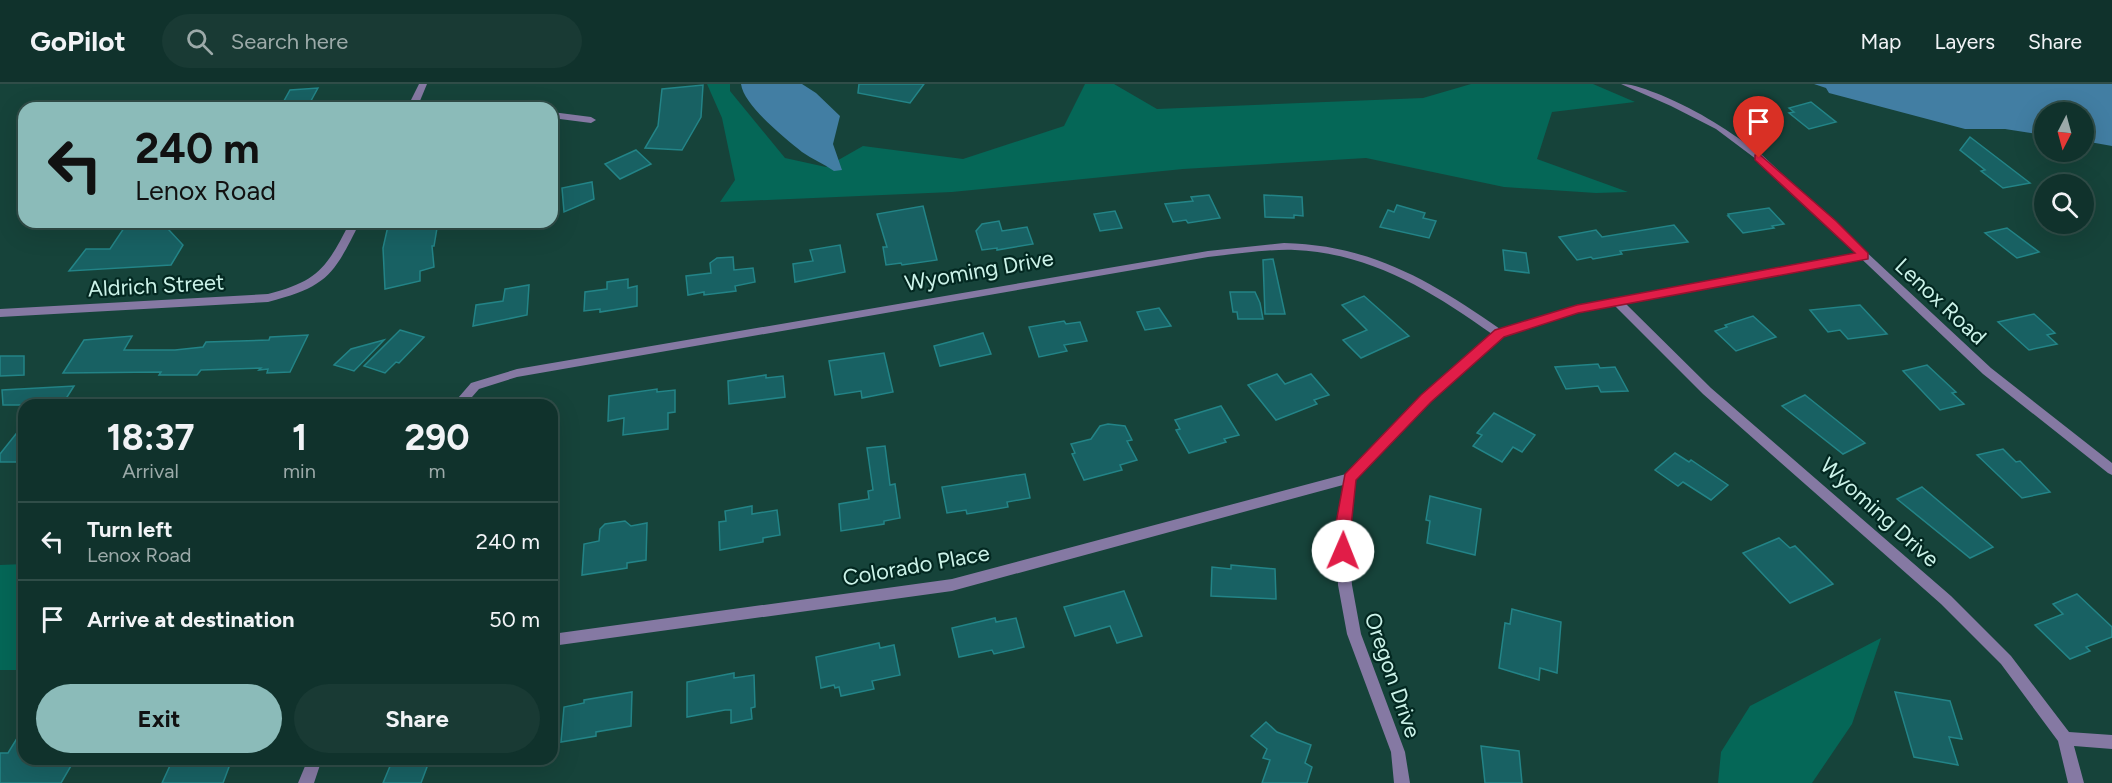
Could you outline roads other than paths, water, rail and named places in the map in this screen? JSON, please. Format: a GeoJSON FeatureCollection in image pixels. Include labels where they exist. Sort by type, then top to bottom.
{"type":"FeatureCollection","features":[{"type":"Feature","properties":{"kind":"street"},"geometry":{"type":"LineString","coordinates":[[415,102],[423,84]]}},
{"type":"Feature","properties":{"kind":"street","name":"Lenox Road"},"geometry":{"type":"LineString","coordinates":[[1625,84],[1674,104],[1719,127],[1759,158],[1832,223],[1987,371],[2112,470]]}},
{"type":"Feature","properties":{"kind":"street"},"geometry":{"type":"LineString","coordinates":[[558,116],[591,120]]}},
{"type":"Feature","properties":{"kind":"street","name":"Aldrich Street"},"geometry":{"type":"LineString","coordinates":[[0,313],[268,298],[312,285],[329,269],[352,228]]}},
{"type":"Feature","properties":{"kind":"street","name":"Wyoming Drive"},"geometry":{"type":"LineString","coordinates":[[464,399],[476,386],[517,373],[563,364],[1196,256],[1259,248],[1308,248],[1356,258],[1406,274],[1454,302],[1499,334]]}},
{"type":"Feature","properties":{"kind":"street"},"geometry":{"type":"LineString","coordinates":[[1350,478],[1426,398],[1499,334],[1577,309],[1864,256]]}},
{"type":"Feature","properties":{"kind":"street","name":"Wyoming Drive"},"geometry":{"type":"LineString","coordinates":[[1617,301],[1707,391],[1946,600],[2006,660],[2065,738],[2076,783]]}},
{"type":"Feature","properties":{"kind":"street","name":"Colorado Place"},"geometry":{"type":"LineString","coordinates":[[558,639],[952,585],[1350,478]]}},
{"type":"Feature","properties":{"kind":"street","name":"Oregon Drive"},"geometry":{"type":"LineString","coordinates":[[1350,478],[1342,534],[1345,585],[1354,634],[1373,692],[1398,752],[1402,783]]}},
{"type":"Feature","properties":{"kind":"street"},"geometry":{"type":"LineString","coordinates":[[2065,738],[2112,742]]}},
{"type":"Feature","properties":{"kind":"street"},"geometry":{"type":"LineString","coordinates":[[306,783],[313,765]]}},
{"type":"Feature","properties":{"kind":"water"},"geometry":{"type":"Polygon","coordinates":[[[741,84],[802,84],[816,93],[840,116],[833,144],[842,170],[834,171],[802,152],[786,139],[749,102],[741,84]]]}},
{"type":"Feature","properties":{"kind":"water"},"geometry":{"type":"Polygon","coordinates":[[[1814,84],[2112,84],[2112,146],[2094,143],[2094,102],[2034,102],[2034,133],[2005,129],[1965,129],[1829,93],[1826,88],[1814,84]]]}}]}
